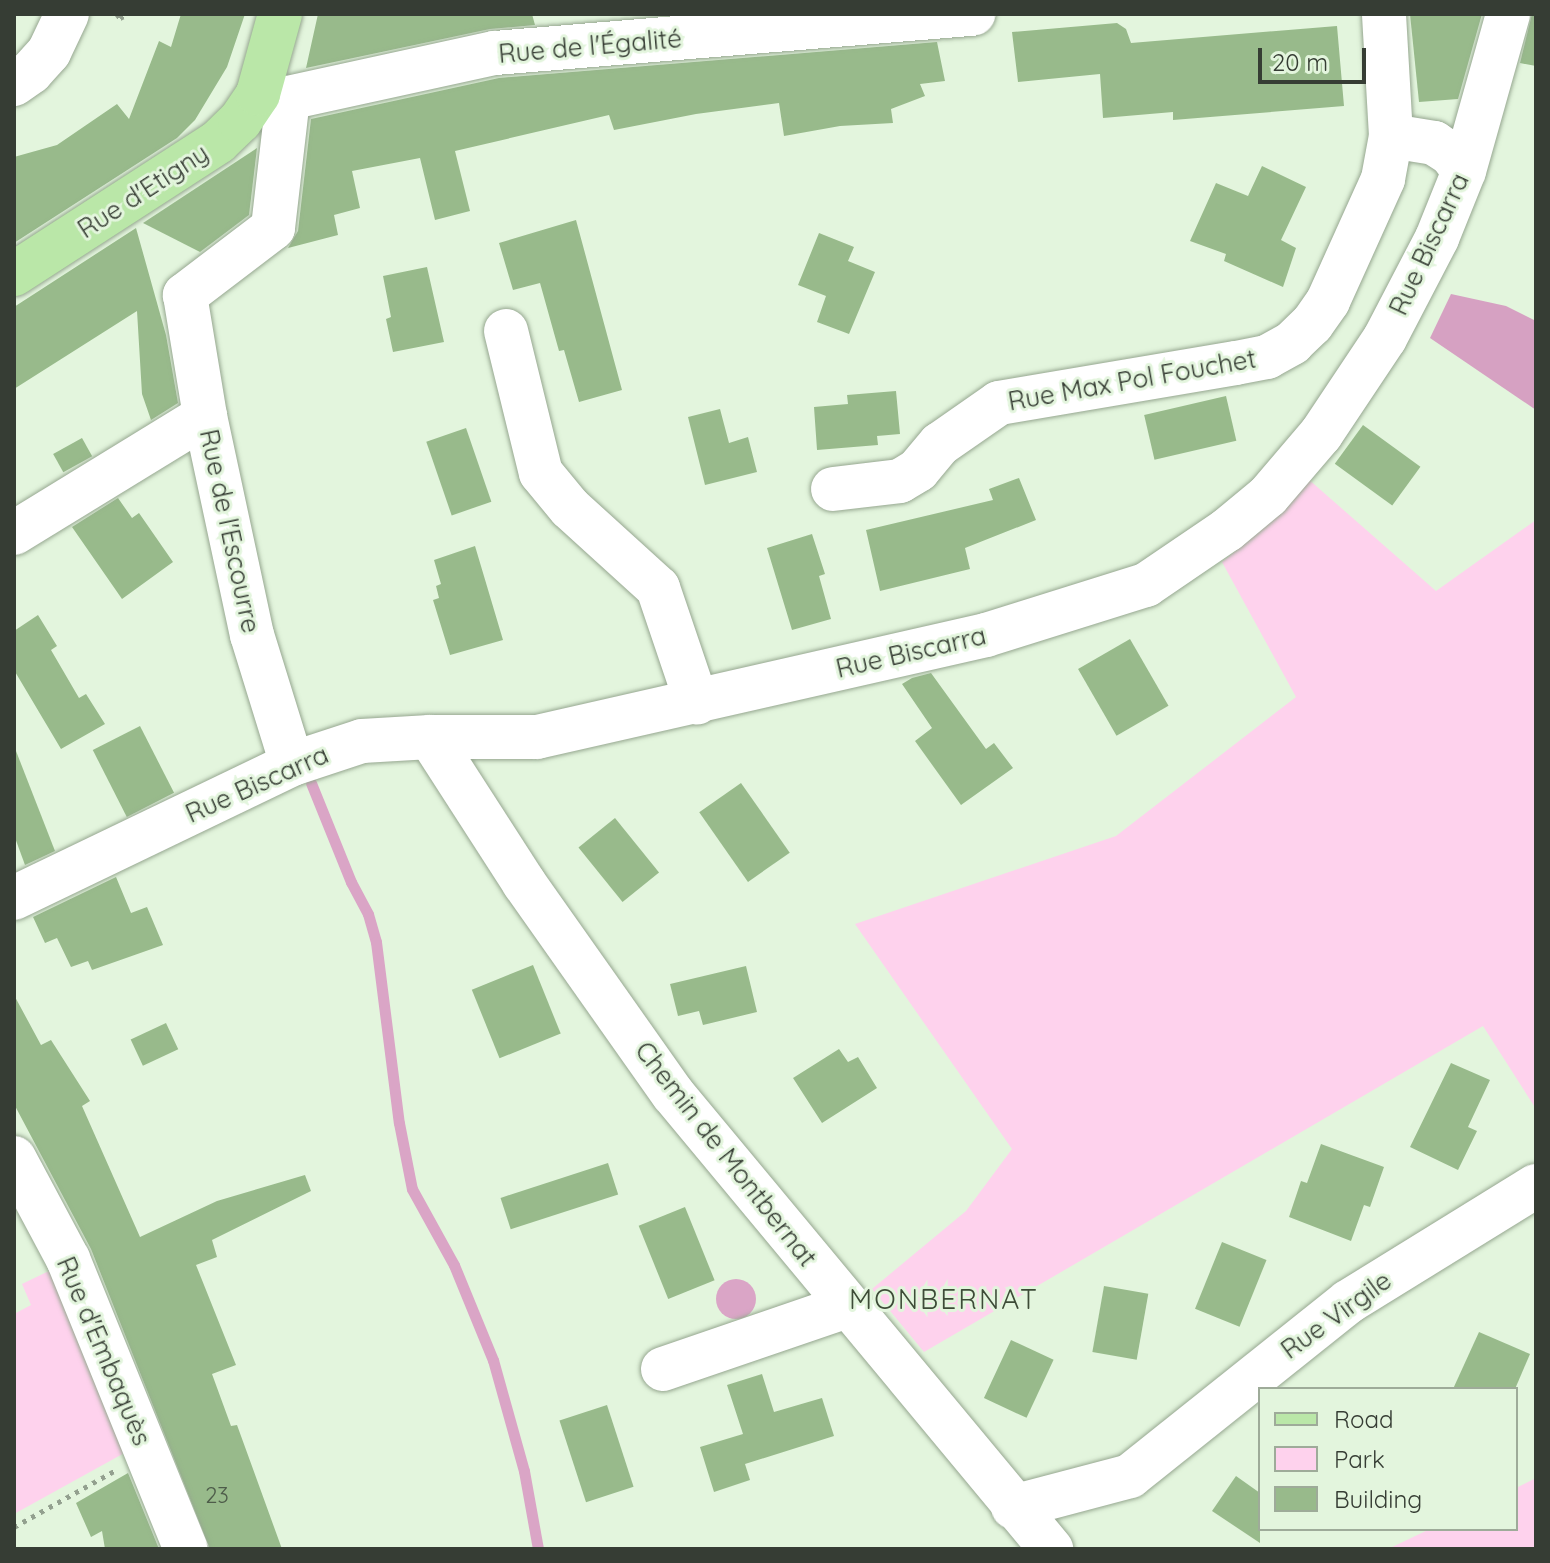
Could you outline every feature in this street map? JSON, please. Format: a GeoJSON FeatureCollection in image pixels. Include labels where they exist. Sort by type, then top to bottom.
{"type":"FeatureCollection","features":[{"type":"Feature","properties":{"kind":"main road"},"geometry":{"type":"LineString","coordinates":[[273,96],[280,14]]}},
{"type":"Feature","properties":{"kind":"main road","name":"Rue d'Etigny"},"geometry":{"type":"LineString","coordinates":[[14,274],[218,142],[273,96]]}},
{"type":"Feature","properties":{"kind":"street"},"geometry":{"type":"LineString","coordinates":[[14,84],[31,72],[49,52],[67,14]]}},
{"type":"Feature","properties":{"kind":"street","name":"Rue de l'Égalité"},"geometry":{"type":"LineString","coordinates":[[273,96],[495,53],[973,14]]}},
{"type":"Feature","properties":{"kind":"street","name":"Rue Max Pol Fouchet"},"geometry":{"type":"LineString","coordinates":[[833,489],[900,481],[918,470],[940,444],[999,403],[1267,357],[1292,343],[1312,324],[1328,301],[1383,179],[1391,136],[1384,14]]}},
{"type":"Feature","properties":{"kind":"street","name":"Rue Biscarra"},"geometry":{"type":"LineString","coordinates":[[14,898],[292,764],[362,741],[430,737],[537,737],[986,635],[1146,585],[1227,530],[1268,496],[1321,434],[1385,338],[1437,238],[1464,171],[1508,14]]}},
{"type":"Feature","properties":{"kind":"street","name":"Rue de l'Escourre"},"geometry":{"type":"LineString","coordinates":[[273,96],[273,228],[185,295],[205,416],[252,635],[292,764]]}},
{"type":"Feature","properties":{"kind":"street"},"geometry":{"type":"LineString","coordinates":[[1391,136],[1434,143],[1451,154],[1464,171]]}},
{"type":"Feature","properties":{"kind":"street"},"geometry":{"type":"LineString","coordinates":[[506,331],[541,473],[570,508],[658,588],[697,703]]}},
{"type":"Feature","properties":{"kind":"street"},"geometry":{"type":"LineString","coordinates":[[14,533],[205,416]]}},
{"type":"Feature","properties":{"kind":"street","name":"Chemin de Montbernat"},"geometry":{"type":"LineString","coordinates":[[430,737],[524,883],[673,1094],[1013,1507],[1039,1546]]}},
{"type":"Feature","properties":{"kind":"street","name":"Rue d'Embaquès"},"geometry":{"type":"LineString","coordinates":[[14,1158],[68,1259],[186,1549]]}},
{"type":"Feature","properties":{"kind":"street","name":"Rue Virgile"},"geometry":{"type":"LineString","coordinates":[[1013,1507],[1130,1476],[1348,1302],[1536,1186]]}},
{"type":"Feature","properties":{"kind":"street"},"geometry":{"type":"LineString","coordinates":[[663,1369],[847,1306]]}},
{"type":"Feature","properties":{"kind":"path"},"geometry":{"type":"LineString","coordinates":[[117,14],[120,18],[128,14]]}},
{"type":"Feature","properties":{"kind":"path"},"geometry":{"type":"LineString","coordinates":[[14,1527],[147,1452]]}},
{"type":"Feature","properties":{"kind":"green space"},"geometry":{"type":"Polygon","coordinates":[[[1307,478],[1436,591],[1536,520],[1536,1109],[1483,1026],[924,1352],[872,1289],[966,1211],[1012,1149],[855,924],[1116,836],[1296,697],[1222,562],[1267,525],[1307,478]]]}},
{"type":"Feature","properties":{"kind":"green space"},"geometry":{"type":"Polygon","coordinates":[[[53,1269],[128,1451],[14,1514],[14,1314],[31,1305],[22,1284],[53,1269]]]}},
{"type":"Feature","properties":{"kind":"green space"},"geometry":{"type":"Polygon","coordinates":[[[1536,1478],[1536,1549],[1388,1549],[1426,1531],[1518,1531],[1518,1487],[1536,1478]]]}},
{"type":"Feature","properties":{"kind":"shaded area"},"geometry":{"type":"Polygon","coordinates":[[[1451,294],[1506,306],[1536,321],[1536,410],[1430,338],[1451,294]]]}},
{"type":"Feature","properties":{"kind":"shaded area"},"geometry":{"type":"Polygon","coordinates":[[[736,1279],[750,1285],[756,1299],[750,1313],[736,1319],[722,1313],[716,1299],[722,1285],[736,1279]]]}},
{"type":"Feature","properties":{"kind":"building"},"geometry":{"type":"Polygon","coordinates":[[[181,14],[245,14],[227,67],[195,120],[177,138],[14,243],[14,157],[57,145],[117,104],[129,119],[159,41],[171,47],[181,14]]]}},
{"type":"Feature","properties":{"kind":"building"},"geometry":{"type":"Polygon","coordinates":[[[318,14],[532,14],[535,25],[490,29],[306,68],[318,14]]]}},
{"type":"Feature","properties":{"kind":"building"},"geometry":{"type":"Polygon","coordinates":[[[1410,14],[1482,14],[1458,99],[1419,102],[1410,14]]]}},
{"type":"Feature","properties":{"kind":"building"},"geometry":{"type":"Polygon","coordinates":[[[1532,14],[1536,14],[1536,66],[1520,63],[1532,14]]]}},
{"type":"Feature","properties":{"kind":"building"},"geometry":{"type":"Polygon","coordinates":[[[1117,23],[1126,29],[1131,43],[1337,26],[1344,106],[1173,120],[1173,112],[1103,118],[1100,74],[1018,82],[1012,32],[1117,23]]]}},
{"type":"Feature","properties":{"kind":"building"},"geometry":{"type":"Polygon","coordinates":[[[937,42],[945,81],[920,84],[925,96],[891,109],[893,123],[840,126],[784,136],[779,103],[696,114],[614,130],[609,115],[455,151],[470,211],[435,220],[420,158],[352,171],[360,208],[334,215],[338,235],[288,248],[298,231],[311,119],[499,78],[937,42]]]}},
{"type":"Feature","properties":{"kind":"building"},"geometry":{"type":"Polygon","coordinates":[[[257,148],[249,215],[200,252],[143,223],[257,148]]]}},
{"type":"Feature","properties":{"kind":"building"},"geometry":{"type":"Polygon","coordinates":[[[1262,166],[1306,187],[1281,240],[1296,248],[1283,287],[1224,261],[1226,254],[1190,241],[1216,183],[1248,196],[1262,166]]]}},
{"type":"Feature","properties":{"kind":"building"},"geometry":{"type":"Polygon","coordinates":[[[576,220],[622,390],[579,402],[564,350],[559,351],[540,283],[513,290],[499,243],[576,220]]]}},
{"type":"Feature","properties":{"kind":"building"},"geometry":{"type":"Polygon","coordinates":[[[136,228],[166,335],[178,403],[151,420],[142,394],[137,311],[14,389],[14,307],[136,228]]]}},
{"type":"Feature","properties":{"kind":"building"},"geometry":{"type":"Polygon","coordinates":[[[819,233],[854,247],[848,261],[875,272],[849,334],[817,322],[826,296],[798,285],[819,233]]]}},
{"type":"Feature","properties":{"kind":"building"},"geometry":{"type":"Polygon","coordinates":[[[427,267],[444,342],[393,352],[386,319],[391,317],[383,276],[427,267]]]}},
{"type":"Feature","properties":{"kind":"building"},"geometry":{"type":"Polygon","coordinates":[[[896,391],[900,434],[877,436],[878,445],[817,450],[814,407],[848,404],[847,395],[896,391]]]}},
{"type":"Feature","properties":{"kind":"building"},"geometry":{"type":"Polygon","coordinates":[[[1226,396],[1236,441],[1155,460],[1144,415],[1226,396]]]}},
{"type":"Feature","properties":{"kind":"building"},"geometry":{"type":"Polygon","coordinates":[[[720,409],[729,443],[748,437],[757,472],[705,485],[688,417],[720,409]]]}},
{"type":"Feature","properties":{"kind":"building"},"geometry":{"type":"Polygon","coordinates":[[[1363,425],[1420,467],[1392,506],[1335,464],[1363,425]]]}},
{"type":"Feature","properties":{"kind":"building"},"geometry":{"type":"Polygon","coordinates":[[[466,428],[491,502],[452,515],[426,442],[466,428]]]}},
{"type":"Feature","properties":{"kind":"building"},"geometry":{"type":"Polygon","coordinates":[[[82,438],[92,456],[63,472],[53,454],[82,438]]]}},
{"type":"Feature","properties":{"kind":"building"},"geometry":{"type":"Polygon","coordinates":[[[1019,478],[1036,520],[965,548],[970,569],[880,591],[866,530],[993,500],[989,489],[1019,478]]]}},
{"type":"Feature","properties":{"kind":"building"},"geometry":{"type":"Polygon","coordinates":[[[118,498],[132,518],[139,513],[173,562],[122,599],[72,527],[118,498]]]}},
{"type":"Feature","properties":{"kind":"building"},"geometry":{"type":"Polygon","coordinates":[[[812,534],[825,574],[819,576],[831,619],[792,630],[767,548],[812,534]]]}},
{"type":"Feature","properties":{"kind":"building"},"geometry":{"type":"Polygon","coordinates":[[[475,546],[503,640],[450,655],[433,600],[439,598],[436,586],[441,584],[434,560],[475,546]]]}},
{"type":"Feature","properties":{"kind":"building"},"geometry":{"type":"Polygon","coordinates":[[[38,615],[57,646],[51,650],[79,698],[86,694],[105,724],[61,749],[14,670],[14,631],[38,615]]]}},
{"type":"Feature","properties":{"kind":"building"},"geometry":{"type":"Polygon","coordinates":[[[1130,639],[1168,706],[1117,736],[1078,669],[1130,639]]]}},
{"type":"Feature","properties":{"kind":"building"},"geometry":{"type":"Polygon","coordinates":[[[931,673],[986,749],[994,743],[1013,768],[961,805],[915,741],[932,728],[902,684],[931,673]]]}},
{"type":"Feature","properties":{"kind":"building"},"geometry":{"type":"Polygon","coordinates":[[[140,726],[174,793],[127,817],[93,750],[140,726]]]}},
{"type":"Feature","properties":{"kind":"building"},"geometry":{"type":"Polygon","coordinates":[[[16,751],[55,851],[25,865],[14,835],[16,751]]]}},
{"type":"Feature","properties":{"kind":"building"},"geometry":{"type":"Polygon","coordinates":[[[741,783],[790,853],[748,882],[699,812],[741,783]]]}},
{"type":"Feature","properties":{"kind":"building"},"geometry":{"type":"Polygon","coordinates":[[[615,818],[659,872],[623,902],[578,848],[615,818]]]}},
{"type":"Feature","properties":{"kind":"building"},"geometry":{"type":"Polygon","coordinates":[[[116,877],[131,913],[147,907],[163,945],[92,970],[88,961],[71,967],[57,938],[45,943],[33,917],[116,877]]]}},
{"type":"Feature","properties":{"kind":"building"},"geometry":{"type":"Polygon","coordinates":[[[533,965],[561,1034],[500,1058],[472,990],[533,965]]]}},
{"type":"Feature","properties":{"kind":"building"},"geometry":{"type":"Polygon","coordinates":[[[746,966],[757,1012],[703,1025],[699,1011],[678,1016],[670,984],[746,966]]]}},
{"type":"Feature","properties":{"kind":"building"},"geometry":{"type":"Polygon","coordinates":[[[14,995],[41,1045],[51,1040],[90,1101],[82,1106],[140,1237],[217,1201],[305,1175],[311,1191],[212,1240],[217,1257],[196,1265],[236,1365],[212,1374],[231,1426],[237,1425],[282,1549],[210,1549],[91,1249],[14,1104],[14,995]]]}},
{"type":"Feature","properties":{"kind":"building"},"geometry":{"type":"Polygon","coordinates":[[[166,1023],[178,1049],[143,1066],[131,1039],[166,1023]]]}},
{"type":"Feature","properties":{"kind":"building"},"geometry":{"type":"Polygon","coordinates":[[[839,1049],[848,1062],[858,1057],[877,1088],[822,1123],[793,1078],[839,1049]]]}},
{"type":"Feature","properties":{"kind":"building"},"geometry":{"type":"Polygon","coordinates":[[[1451,1063],[1490,1080],[1468,1127],[1477,1131],[1458,1170],[1410,1147],[1451,1063]]]}},
{"type":"Feature","properties":{"kind":"building"},"geometry":{"type":"Polygon","coordinates":[[[1321,1144],[1384,1167],[1370,1207],[1364,1205],[1351,1241],[1289,1217],[1301,1181],[1307,1183],[1321,1144]]]}},
{"type":"Feature","properties":{"kind":"building"},"geometry":{"type":"Polygon","coordinates":[[[608,1163],[618,1194],[511,1229],[501,1198],[608,1163]]]}},
{"type":"Feature","properties":{"kind":"building"},"geometry":{"type":"Polygon","coordinates":[[[685,1207],[715,1280],[668,1299],[639,1226],[685,1207]]]}},
{"type":"Feature","properties":{"kind":"building"},"geometry":{"type":"Polygon","coordinates":[[[1222,1242],[1267,1260],[1240,1327],[1195,1309],[1222,1242]]]}},
{"type":"Feature","properties":{"kind":"building"},"geometry":{"type":"Polygon","coordinates":[[[1104,1286],[1148,1294],[1137,1360],[1092,1352],[1104,1286]]]}},
{"type":"Feature","properties":{"kind":"building"},"geometry":{"type":"Polygon","coordinates":[[[1479,1332],[1530,1354],[1516,1387],[1454,1387],[1479,1332]]]}},
{"type":"Feature","properties":{"kind":"building"},"geometry":{"type":"Polygon","coordinates":[[[1011,1340],[1054,1360],[1027,1418],[984,1398],[1011,1340]]]}},
{"type":"Feature","properties":{"kind":"building"},"geometry":{"type":"Polygon","coordinates":[[[762,1374],[774,1412],[822,1398],[834,1436],[745,1464],[750,1480],[714,1492],[700,1447],[743,1434],[727,1385],[762,1374]]]}},
{"type":"Feature","properties":{"kind":"building"},"geometry":{"type":"Polygon","coordinates":[[[607,1405],[634,1487],[586,1502],[559,1420],[607,1405]]]}},
{"type":"Feature","properties":{"kind":"building"},"geometry":{"type":"Polygon","coordinates":[[[128,1473],[159,1549],[105,1549],[102,1531],[91,1537],[76,1503],[128,1473]]]}},
{"type":"Feature","properties":{"kind":"building"},"geometry":{"type":"Polygon","coordinates":[[[1236,1476],[1258,1492],[1260,1543],[1212,1511],[1236,1476]]]}},
{"type":"Feature","properties":{"kind":"waterway"},"geometry":{"type":"LineString","coordinates":[[311,783],[351,882],[368,914],[376,942],[399,1123],[412,1189],[454,1265],[493,1360],[524,1471],[538,1549]]}},
{"type":"Feature","properties":{"kind":"district","name":"MONBERNAT"},"geometry":{"type":"Point","coordinates":[944,1299]}}]}
